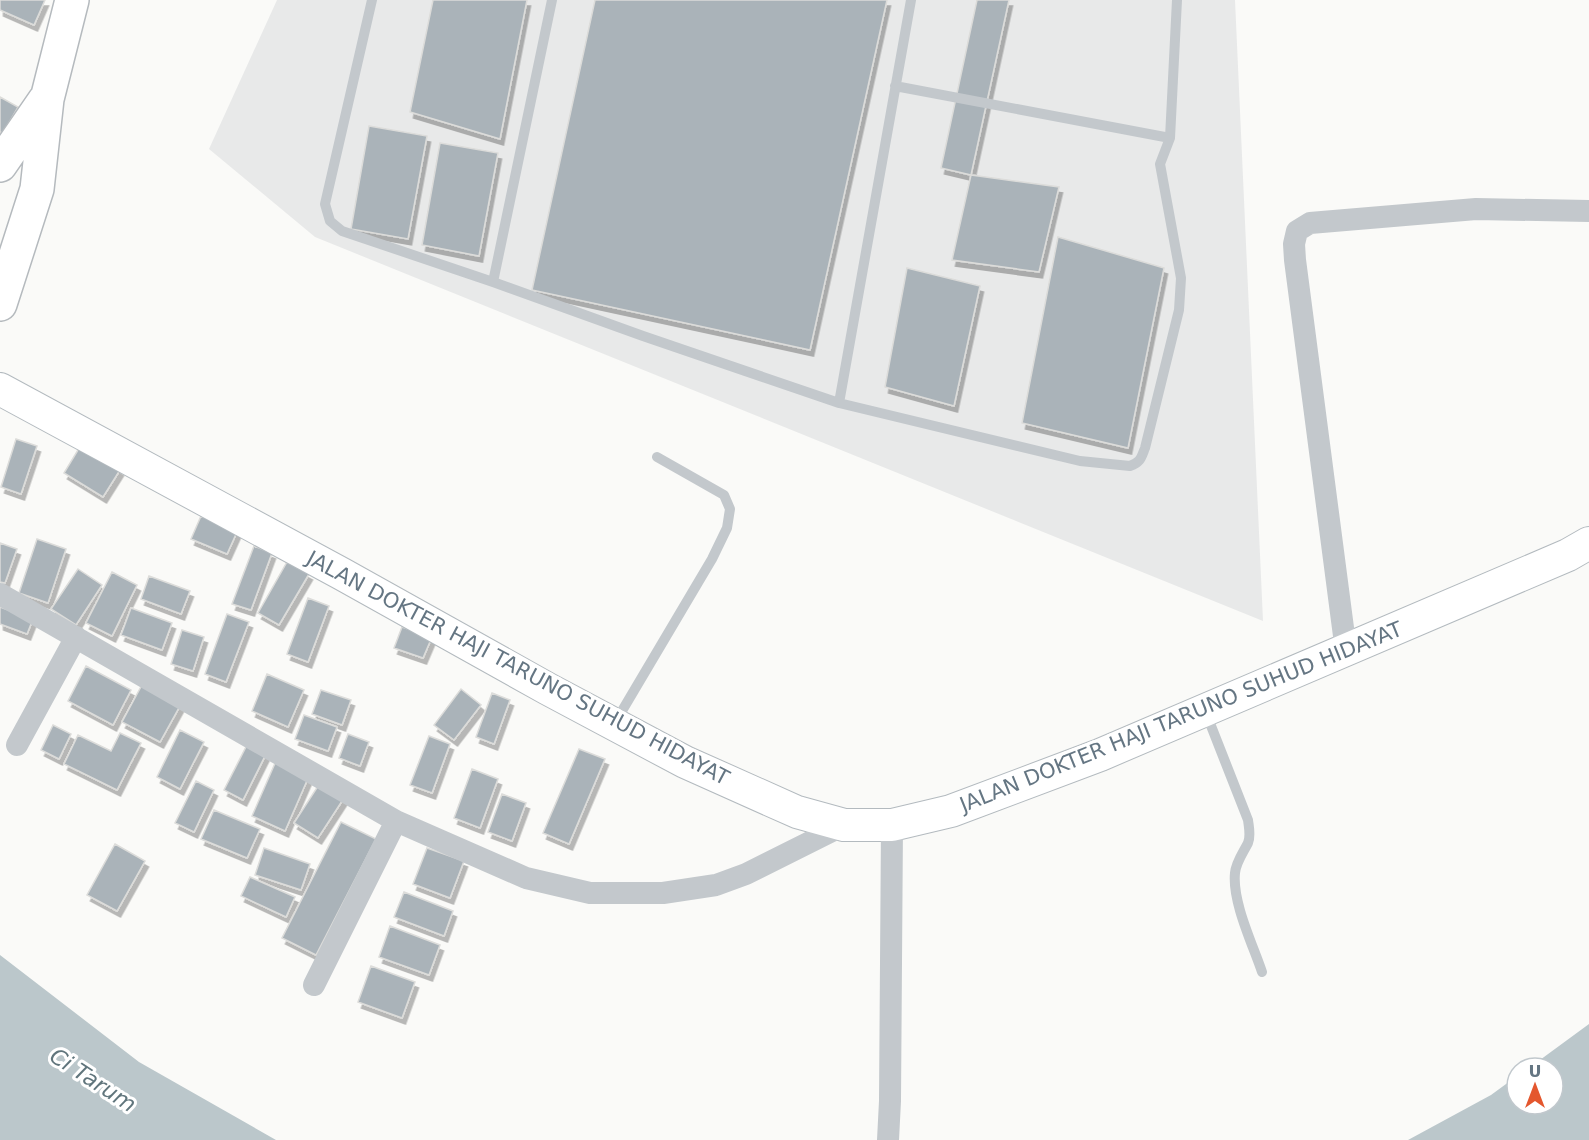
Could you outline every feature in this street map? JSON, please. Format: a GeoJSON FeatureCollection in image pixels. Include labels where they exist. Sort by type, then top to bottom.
{"type":"FeatureCollection","features":[{"type":"Feature","properties":{"kind":"main road"},"geometry":{"type":"LineString","coordinates":[[0,304],[37,189],[46,99],[72,0]]}},
{"type":"Feature","properties":{"kind":"main road"},"geometry":{"type":"LineString","coordinates":[[0,165],[46,99]]}},
{"type":"Feature","properties":{"kind":"street"},"geometry":{"type":"LineString","coordinates":[[1346,651],[1295,260],[1296,231],[1310,222],[1476,209],[1589,211]]}},
{"type":"Feature","properties":{"kind":"street","name":"JALAN DOKTER HAJI TARUNO SUHUD HIDAYAT"},"geometry":{"type":"LineString","coordinates":[[0,389],[685,762],[797,812],[844,825],[892,825],[962,807],[1100,755],[1568,555],[1589,543]]}},
{"type":"Feature","properties":{"kind":"street"},"geometry":{"type":"LineString","coordinates":[[0,594],[396,821],[526,878],[591,893],[663,893],[716,885],[746,874],[844,825]]}},
{"type":"Feature","properties":{"kind":"street"},"geometry":{"type":"LineString","coordinates":[[16,745],[76,637]]}},
{"type":"Feature","properties":{"kind":"street"},"geometry":{"type":"LineString","coordinates":[[314,985],[396,821]]}},
{"type":"Feature","properties":{"kind":"street"},"geometry":{"type":"LineString","coordinates":[[888,1140],[892,825]]}},
{"type":"Feature","properties":{"kind":"lane"},"geometry":{"type":"LineString","coordinates":[[372,0],[326,204],[330,221],[342,231],[839,403],[1080,460],[1130,466],[1138,464],[1142,458],[1179,310],[1181,278],[1160,164],[1170,138],[1177,0]]}},
{"type":"Feature","properties":{"kind":"lane"},"geometry":{"type":"LineString","coordinates":[[493,282],[552,0]]}},
{"type":"Feature","properties":{"kind":"lane"},"geometry":{"type":"LineString","coordinates":[[839,403],[911,0]]}},
{"type":"Feature","properties":{"kind":"lane"},"geometry":{"type":"LineString","coordinates":[[895,86],[1170,138]]}},
{"type":"Feature","properties":{"kind":"lane"},"geometry":{"type":"LineString","coordinates":[[614,724],[712,559],[727,528],[730,509],[724,495],[657,458]]}},
{"type":"Feature","properties":{"kind":"lane"},"geometry":{"type":"LineString","coordinates":[[1205,710],[1248,820],[1249,842],[1235,871],[1235,886],[1237,901],[1262,972]]}},
{"type":"Feature","properties":{"kind":"shaded area"},"geometry":{"type":"Polygon","coordinates":[[[277,0],[1235,0],[1263,621],[315,237],[209,149],[277,0]]]}},
{"type":"Feature","properties":{"kind":"water","name":"Ci Tarum"},"geometry":{"type":"Polygon","coordinates":[[[0,955],[139,1062],[276,1140],[0,1140],[0,955]]]}},
{"type":"Feature","properties":{"kind":"water"},"geometry":{"type":"Polygon","coordinates":[[[1589,1024],[1589,1140],[1408,1140],[1491,1095],[1505,1085],[1505,1116],[1565,1116],[1565,1056],[1545,1056],[1589,1024]]]}},
{"type":"Feature","properties":{"kind":"building"},"geometry":{"type":"Polygon","coordinates":[[[0,0],[45,0],[34,25],[0,10],[0,0]]]}},
{"type":"Feature","properties":{"kind":"building"},"geometry":{"type":"Polygon","coordinates":[[[433,0],[527,0],[500,139],[410,112],[433,0]]]}},
{"type":"Feature","properties":{"kind":"building"},"geometry":{"type":"Polygon","coordinates":[[[595,0],[887,0],[810,350],[532,290],[595,0]]]}},
{"type":"Feature","properties":{"kind":"building"},"geometry":{"type":"Polygon","coordinates":[[[977,0],[1009,0],[971,175],[941,168],[977,0]]]}},
{"type":"Feature","properties":{"kind":"building"},"geometry":{"type":"Polygon","coordinates":[[[0,97],[18,107],[3,133],[0,132],[0,97]]]}},
{"type":"Feature","properties":{"kind":"building"},"geometry":{"type":"Polygon","coordinates":[[[369,126],[427,136],[408,239],[351,229],[369,126]]]}},
{"type":"Feature","properties":{"kind":"building"},"geometry":{"type":"Polygon","coordinates":[[[440,143],[498,153],[479,256],[422,245],[440,143]]]}},
{"type":"Feature","properties":{"kind":"building"},"geometry":{"type":"Polygon","coordinates":[[[971,175],[1059,187],[1039,272],[952,260],[971,175]]]}},
{"type":"Feature","properties":{"kind":"building"},"geometry":{"type":"Polygon","coordinates":[[[1058,237],[1164,268],[1128,448],[1022,423],[1058,237]]]}},
{"type":"Feature","properties":{"kind":"building"},"geometry":{"type":"Polygon","coordinates":[[[907,268],[980,286],[954,406],[885,387],[907,268]]]}},
{"type":"Feature","properties":{"kind":"building"},"geometry":{"type":"Polygon","coordinates":[[[16,439],[37,446],[21,494],[1,487],[16,439]]]}},
{"type":"Feature","properties":{"kind":"building"},"geometry":{"type":"Polygon","coordinates":[[[81,445],[120,470],[103,497],[64,473],[81,445]]]}},
{"type":"Feature","properties":{"kind":"building"},"geometry":{"type":"Polygon","coordinates":[[[201,516],[237,532],[227,554],[191,539],[201,516]]]}},
{"type":"Feature","properties":{"kind":"building"},"geometry":{"type":"Polygon","coordinates":[[[37,539],[66,549],[48,603],[19,593],[37,539]]]}},
{"type":"Feature","properties":{"kind":"building"},"geometry":{"type":"Polygon","coordinates":[[[0,543],[17,549],[5,583],[0,582],[0,543]]]}},
{"type":"Feature","properties":{"kind":"building"},"geometry":{"type":"Polygon","coordinates":[[[254,546],[272,553],[251,610],[232,604],[254,546]]]}},
{"type":"Feature","properties":{"kind":"building"},"geometry":{"type":"Polygon","coordinates":[[[287,562],[309,574],[279,625],[258,613],[287,562]]]}},
{"type":"Feature","properties":{"kind":"building"},"geometry":{"type":"Polygon","coordinates":[[[78,569],[102,585],[76,625],[51,609],[78,569]]]}},
{"type":"Feature","properties":{"kind":"building"},"geometry":{"type":"Polygon","coordinates":[[[112,572],[137,585],[112,636],[86,623],[112,572]]]}},
{"type":"Feature","properties":{"kind":"building"},"geometry":{"type":"Polygon","coordinates":[[[149,576],[190,591],[181,614],[141,599],[149,576]]]}},
{"type":"Feature","properties":{"kind":"building"},"geometry":{"type":"Polygon","coordinates":[[[308,598],[329,606],[308,662],[287,654],[308,598]]]}},
{"type":"Feature","properties":{"kind":"building"},"geometry":{"type":"Polygon","coordinates":[[[0,607],[33,619],[27,634],[0,624],[0,607]]]}},
{"type":"Feature","properties":{"kind":"building"},"geometry":{"type":"Polygon","coordinates":[[[131,608],[172,623],[162,650],[121,635],[131,608]]]}},
{"type":"Feature","properties":{"kind":"building"},"geometry":{"type":"Polygon","coordinates":[[[227,614],[249,622],[226,682],[205,674],[227,614]]]}},
{"type":"Feature","properties":{"kind":"building"},"geometry":{"type":"Polygon","coordinates":[[[402,627],[432,637],[423,658],[394,648],[402,627]]]}},
{"type":"Feature","properties":{"kind":"building"},"geometry":{"type":"Polygon","coordinates":[[[182,630],[204,637],[193,671],[171,664],[182,630]]]}},
{"type":"Feature","properties":{"kind":"building"},"geometry":{"type":"Polygon","coordinates":[[[86,666],[131,690],[113,725],[68,701],[86,666]]]}},
{"type":"Feature","properties":{"kind":"building"},"geometry":{"type":"Polygon","coordinates":[[[267,674],[304,690],[288,727],[252,711],[267,674]]]}},
{"type":"Feature","properties":{"kind":"building"},"geometry":{"type":"Polygon","coordinates":[[[143,683],[181,704],[160,742],[122,722],[143,683]]]}},
{"type":"Feature","properties":{"kind":"building"},"geometry":{"type":"Polygon","coordinates":[[[461,689],[481,705],[454,740],[434,725],[461,689]]]}},
{"type":"Feature","properties":{"kind":"building"},"geometry":{"type":"Polygon","coordinates":[[[321,690],[351,700],[342,725],[312,714],[321,690]]]}},
{"type":"Feature","properties":{"kind":"building"},"geometry":{"type":"Polygon","coordinates":[[[492,693],[510,700],[494,744],[476,737],[492,693]]]}},
{"type":"Feature","properties":{"kind":"building"},"geometry":{"type":"Polygon","coordinates":[[[304,715],[337,727],[328,751],[295,739],[304,715]]]}},
{"type":"Feature","properties":{"kind":"building"},"geometry":{"type":"Polygon","coordinates":[[[53,725],[71,734],[59,759],[41,750],[53,725]]]}},
{"type":"Feature","properties":{"kind":"building"},"geometry":{"type":"Polygon","coordinates":[[[180,730],[204,742],[180,789],[157,777],[180,730]]]}},
{"type":"Feature","properties":{"kind":"building"},"geometry":{"type":"Polygon","coordinates":[[[120,733],[141,743],[117,790],[64,764],[78,735],[111,751],[120,733]]]}},
{"type":"Feature","properties":{"kind":"building"},"geometry":{"type":"Polygon","coordinates":[[[348,734],[369,742],[360,766],[339,758],[348,734]]]}},
{"type":"Feature","properties":{"kind":"building"},"geometry":{"type":"Polygon","coordinates":[[[429,736],[450,744],[432,793],[410,785],[429,736]]]}},
{"type":"Feature","properties":{"kind":"building"},"geometry":{"type":"Polygon","coordinates":[[[249,741],[268,750],[243,800],[224,790],[249,741]]]}},
{"type":"Feature","properties":{"kind":"building"},"geometry":{"type":"Polygon","coordinates":[[[579,749],[605,759],[569,844],[543,833],[579,749]]]}},
{"type":"Feature","properties":{"kind":"building"},"geometry":{"type":"Polygon","coordinates":[[[276,761],[309,776],[285,831],[252,816],[276,761]]]}},
{"type":"Feature","properties":{"kind":"building"},"geometry":{"type":"Polygon","coordinates":[[[472,769],[498,779],[480,828],[454,818],[472,769]]]}},
{"type":"Feature","properties":{"kind":"building"},"geometry":{"type":"Polygon","coordinates":[[[196,781],[214,790],[194,832],[175,823],[196,781]]]}},
{"type":"Feature","properties":{"kind":"building"},"geometry":{"type":"Polygon","coordinates":[[[320,783],[344,798],[318,838],[294,823],[320,783]]]}},
{"type":"Feature","properties":{"kind":"building"},"geometry":{"type":"Polygon","coordinates":[[[502,794],[526,803],[512,841],[488,832],[502,794]]]}},
{"type":"Feature","properties":{"kind":"building"},"geometry":{"type":"Polygon","coordinates":[[[214,810],[260,829],[247,858],[201,839],[214,810]]]}},
{"type":"Feature","properties":{"kind":"building"},"geometry":{"type":"Polygon","coordinates":[[[341,822],[376,839],[316,955],[282,938],[341,822]]]}},
{"type":"Feature","properties":{"kind":"building"},"geometry":{"type":"Polygon","coordinates":[[[115,844],[145,861],[117,911],[87,895],[115,844]]]}},
{"type":"Feature","properties":{"kind":"building"},"geometry":{"type":"Polygon","coordinates":[[[264,848],[310,864],[301,890],[255,875],[264,848]]]}},
{"type":"Feature","properties":{"kind":"building"},"geometry":{"type":"Polygon","coordinates":[[[427,848],[464,861],[450,898],[413,884],[427,848]]]}},
{"type":"Feature","properties":{"kind":"building"},"geometry":{"type":"Polygon","coordinates":[[[250,877],[295,897],[286,917],[241,896],[250,877]]]}},
{"type":"Feature","properties":{"kind":"building"},"geometry":{"type":"Polygon","coordinates":[[[404,892],[453,911],[444,936],[394,917],[404,892]]]}},
{"type":"Feature","properties":{"kind":"building"},"geometry":{"type":"Polygon","coordinates":[[[390,926],[440,945],[429,975],[379,957],[390,926]]]}},
{"type":"Feature","properties":{"kind":"building"},"geometry":{"type":"Polygon","coordinates":[[[371,966],[415,982],[402,1018],[358,1002],[371,966]]]}}]}
